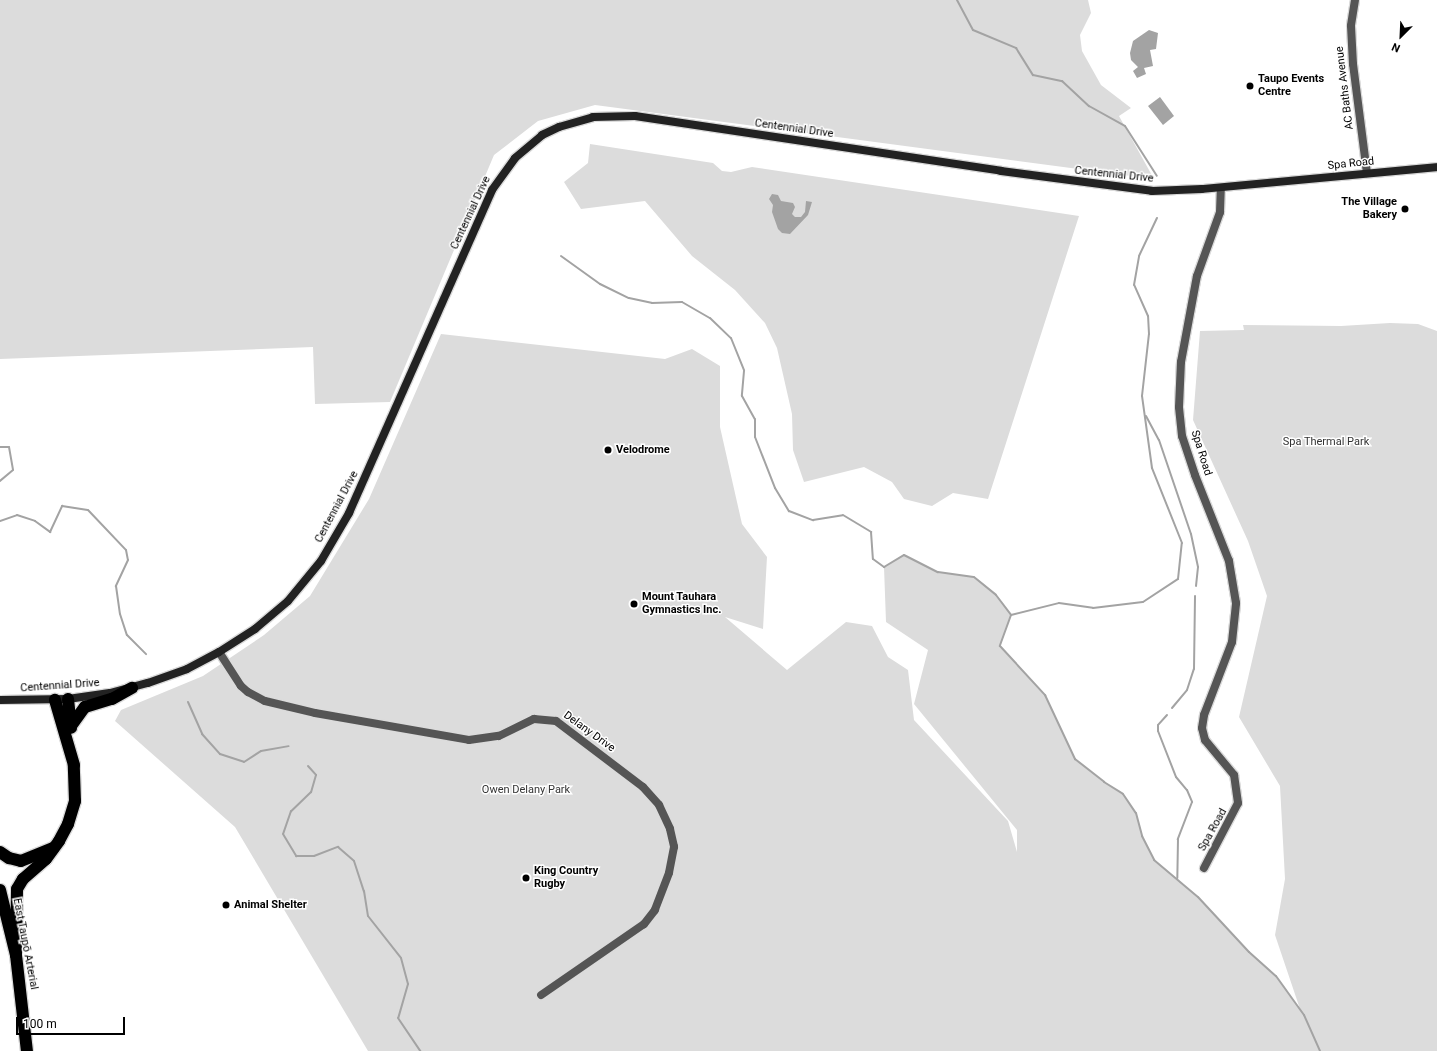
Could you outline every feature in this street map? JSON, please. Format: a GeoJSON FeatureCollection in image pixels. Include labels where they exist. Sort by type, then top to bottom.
{"type":"FeatureCollection","features":[{"type":"Feature","properties":{"kind":"highway"},"geometry":{"type":"LineString","coordinates":[[71,726],[85,706],[112,699],[132,688]]}},
{"type":"Feature","properties":{"kind":"highway"},"geometry":{"type":"LineString","coordinates":[[68,699],[71,726],[69,742]]}},
{"type":"Feature","properties":{"kind":"highway"},"geometry":{"type":"LineString","coordinates":[[16,955],[17,889],[23,879],[46,860],[66,828],[75,801],[76,778],[69,742],[54,700]]}},
{"type":"Feature","properties":{"kind":"highway"},"geometry":{"type":"LineString","coordinates":[[0,852],[9,858],[21,860],[53,848]]}},
{"type":"Feature","properties":{"kind":"highway","name":"East Taupō Arterial"},"geometry":{"type":"LineString","coordinates":[[0,890],[16,955],[27,1051]]}},
{"type":"Feature","properties":{"kind":"highway","name":"East Taupō Arterial"},"geometry":{"type":"LineString","coordinates":[[0,922],[8,953],[21,1051]]}},
{"type":"Feature","properties":{"kind":"main road","name":"Centennial Drive"},"geometry":{"type":"LineString","coordinates":[[0,700],[68,699],[132,688],[175,674],[219,652],[255,629],[288,601],[320,561],[359,493],[492,190],[515,158],[542,135],[559,127],[593,117],[635,116],[1096,185],[1152,191],[1221,188]]}},
{"type":"Feature","properties":{"kind":"main road","name":"Spa Road"},"geometry":{"type":"LineString","coordinates":[[1221,188],[1437,166]]}},
{"type":"Feature","properties":{"kind":"street","name":"AC Baths Avenue"},"geometry":{"type":"LineString","coordinates":[[1355,0],[1351,26],[1352,58],[1367,173]]}},
{"type":"Feature","properties":{"kind":"street","name":"Spa Road"},"geometry":{"type":"LineString","coordinates":[[1204,868],[1238,803],[1234,775],[1205,740],[1202,728],[1204,715],[1232,642],[1236,598],[1227,554],[1195,476],[1182,436],[1179,407],[1181,362],[1197,276],[1220,212],[1221,188]]}},
{"type":"Feature","properties":{"kind":"street","name":"Delany Drive"},"geometry":{"type":"LineString","coordinates":[[219,652],[241,686],[248,692],[265,702],[315,713],[469,740],[499,736],[534,719],[556,721],[643,787],[659,805],[670,829],[674,847],[669,873],[655,910],[644,924],[541,995]]}},
{"type":"Feature","properties":{"kind":"green space"},"geometry":{"type":"Polygon","coordinates":[[[0,0],[1088,0],[1091,13],[1080,35],[1082,51],[1101,85],[1131,108],[1119,116],[1154,179],[595,105],[538,121],[494,155],[390,402],[315,404],[313,347],[0,359],[0,0]]]}},
{"type":"Feature","properties":{"kind":"green space"},"geometry":{"type":"Polygon","coordinates":[[[590,144],[713,163],[722,171],[731,172],[752,167],[1079,216],[988,499],[953,493],[932,506],[904,499],[892,482],[864,467],[804,482],[793,450],[792,414],[777,348],[765,323],[735,290],[692,256],[645,201],[581,209],[564,182],[588,163],[590,144]]]}},
{"type":"Feature","properties":{"kind":"green space","name":"Owen Delany Park"},"geometry":{"type":"Polygon","coordinates":[[[1390,323],[1418,324],[1437,331],[1437,1051],[368,1051],[235,827],[115,721],[121,710],[203,676],[264,635],[310,596],[369,499],[441,334],[665,359],[692,349],[720,366],[720,427],[742,524],[767,557],[763,629],[725,617],[787,670],[846,622],[872,626],[888,657],[908,670],[914,720],[1008,821],[1017,852],[1017,830],[914,704],[928,650],[886,622],[884,567],[904,555],[938,572],[974,577],[996,595],[1011,615],[1000,647],[1045,695],[1075,759],[1104,782],[1123,794],[1136,813],[1142,836],[1154,860],[1198,897],[1249,952],[1276,976],[1300,1009],[1275,935],[1285,879],[1280,786],[1239,717],[1267,596],[1248,541],[1193,420],[1200,331],[1244,330],[1243,325],[1341,326],[1390,323]]]}},
{"type":"Feature","properties":{"kind":"shaded area"},"geometry":{"type":"Polygon","coordinates":[[[1149,30],[1158,33],[1156,49],[1150,50],[1153,66],[1144,68],[1146,74],[1137,78],[1133,71],[1138,67],[1131,60],[1130,53],[1133,41],[1149,30]]]}},
{"type":"Feature","properties":{"kind":"shaded area"},"geometry":{"type":"Polygon","coordinates":[[[1160,97],[1174,116],[1163,125],[1148,106],[1160,97]]]}},
{"type":"Feature","properties":{"kind":"shaded area"},"geometry":{"type":"Polygon","coordinates":[[[772,194],[778,195],[781,201],[793,203],[795,207],[792,214],[795,217],[801,217],[805,212],[806,201],[812,202],[808,215],[790,234],[782,233],[778,229],[772,212],[773,205],[769,199],[772,194]]]}},
{"type":"Feature","properties":{"kind":"waterway"},"geometry":{"type":"LineString","coordinates":[[957,0],[973,30],[1016,48],[1033,75],[1062,81],[1089,106],[1125,126],[1157,176]]}},
{"type":"Feature","properties":{"kind":"waterway"},"geometry":{"type":"LineString","coordinates":[[1011,615],[1059,603],[1093,608],[1143,602],[1178,579],[1182,543],[1152,468],[1142,396],[1149,334],[1148,316],[1134,285],[1139,256],[1157,218]]}},
{"type":"Feature","properties":{"kind":"waterway"},"geometry":{"type":"LineString","coordinates":[[561,256],[600,284],[629,298],[652,303],[682,302],[710,318],[731,338],[744,371],[742,396],[755,419],[755,437],[775,488],[789,511],[813,520],[843,515],[871,532],[873,559],[884,567],[904,555],[938,572],[974,577],[996,595],[1011,615]]}},
{"type":"Feature","properties":{"kind":"waterway"},"geometry":{"type":"LineString","coordinates":[[1146,416],[1159,440],[1191,534],[1198,567],[1196,586]]}},
{"type":"Feature","properties":{"kind":"waterway"},"geometry":{"type":"LineString","coordinates":[[0,447],[9,447],[13,470],[0,481]]}},
{"type":"Feature","properties":{"kind":"waterway"},"geometry":{"type":"LineString","coordinates":[[0,521],[17,515],[35,521],[50,532],[62,506],[88,510],[126,550],[128,560],[116,586],[120,614],[127,635],[146,654]]}},
{"type":"Feature","properties":{"kind":"waterway"},"geometry":{"type":"LineString","coordinates":[[1172,708],[1187,690],[1194,669],[1195,596]]}},
{"type":"Feature","properties":{"kind":"waterway"},"geometry":{"type":"LineString","coordinates":[[1011,615],[1000,646],[1045,695],[1075,759],[1104,782],[1123,794],[1136,813],[1142,836],[1154,860],[1198,897],[1249,952],[1276,976],[1304,1015],[1320,1051]]}},
{"type":"Feature","properties":{"kind":"waterway"},"geometry":{"type":"LineString","coordinates":[[188,702],[202,734],[220,754],[244,762],[261,751],[289,746]]}},
{"type":"Feature","properties":{"kind":"waterway"},"geometry":{"type":"LineString","coordinates":[[1167,715],[1158,725],[1158,731],[1176,777],[1187,790],[1192,802],[1178,839],[1177,878]]}},
{"type":"Feature","properties":{"kind":"waterway"},"geometry":{"type":"LineString","coordinates":[[308,766],[316,775],[311,792],[291,811],[283,834],[296,856],[314,856],[338,847],[354,861],[364,891],[368,916],[401,958],[408,984],[398,1018],[420,1051]]}},
{"type":"Feature","properties":{"kind":"place","name":"Taupo Events Centre"},"geometry":{"type":"Point","coordinates":[1250,86]}},
{"type":"Feature","properties":{"kind":"place","name":"The Village Bakery"},"geometry":{"type":"Point","coordinates":[1405,209]}},
{"type":"Feature","properties":{"kind":"place","name":"Velodrome"},"geometry":{"type":"Point","coordinates":[608,450]}},
{"type":"Feature","properties":{"kind":"place","name":"Mount Tauhara Gymnastics Inc."},"geometry":{"type":"Point","coordinates":[634,604]}},
{"type":"Feature","properties":{"kind":"place","name":"King Country Rugby"},"geometry":{"type":"Point","coordinates":[526,878]}},
{"type":"Feature","properties":{"kind":"place","name":"Animal Shelter"},"geometry":{"type":"Point","coordinates":[226,905]}},
{"type":"Feature","properties":{"kind":"park label","name":"Spa Thermal Park"},"geometry":{"type":"Point","coordinates":[1326,442]}}]}
